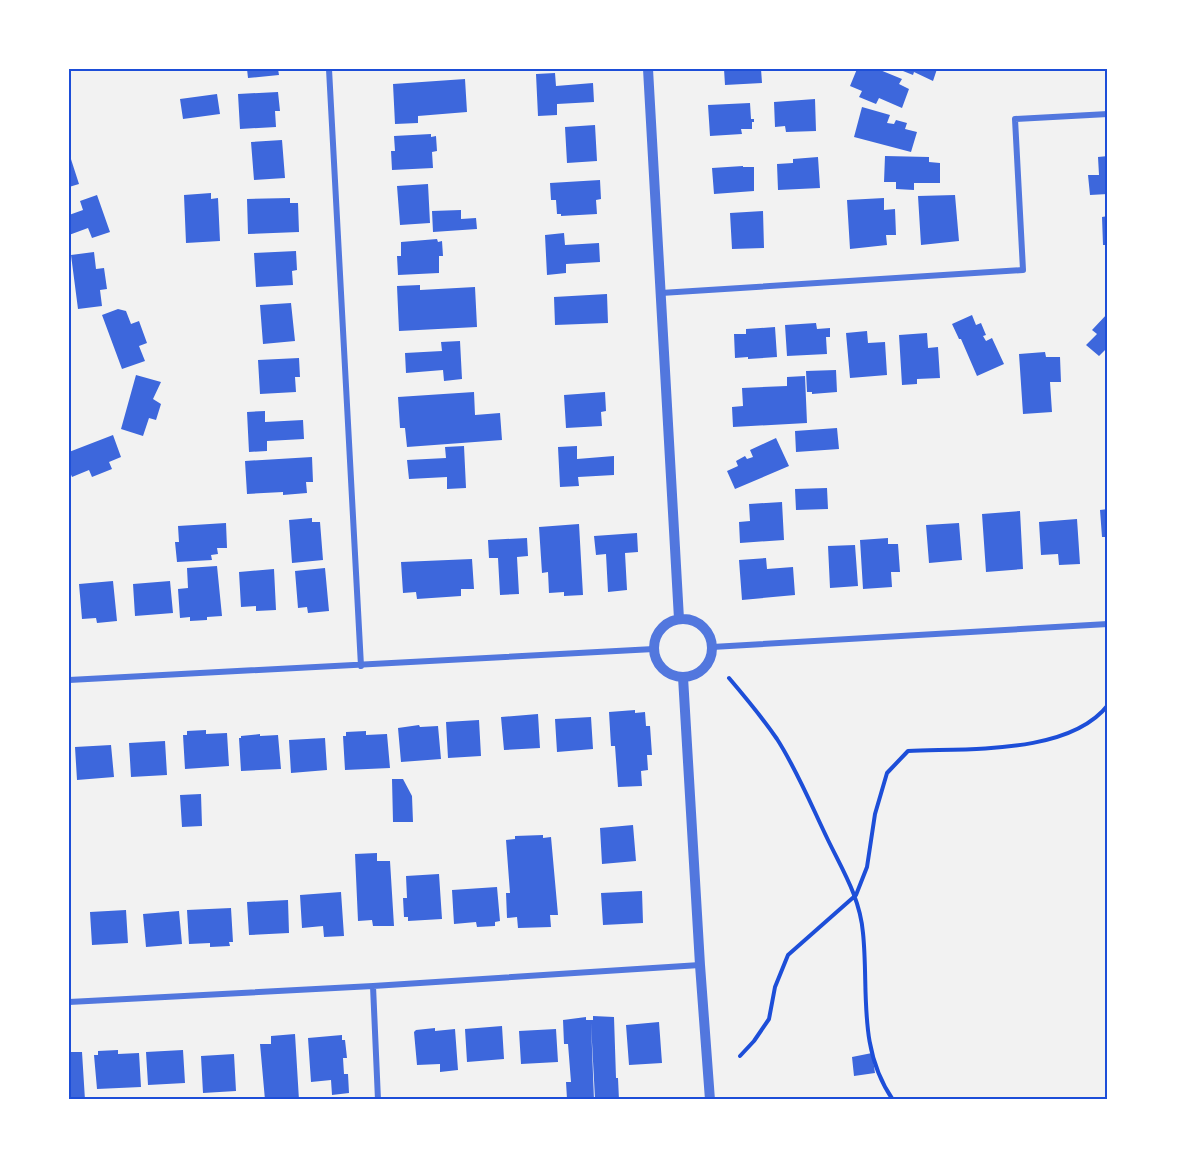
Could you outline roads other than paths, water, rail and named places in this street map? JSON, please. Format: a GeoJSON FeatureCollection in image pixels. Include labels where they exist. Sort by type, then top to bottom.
{"type":"FeatureCollection","features":[{"type":"Feature","properties":{"kind":"street"},"geometry":{"type":"LineString","coordinates":[[329,69],[361,666]]}},
{"type":"Feature","properties":{"kind":"street"},"geometry":{"type":"LineString","coordinates":[[648,69],[679,619]]}},
{"type":"Feature","properties":{"kind":"street"},"geometry":{"type":"LineString","coordinates":[[662,293],[1023,270],[1015,119],[1108,114]]}},
{"type":"Feature","properties":{"kind":"street"},"geometry":{"type":"LineString","coordinates":[[679,619],[698,623],[710,638],[711,657],[706,665],[692,676],[674,675],[660,666],[654,649],[658,633],[664,626],[679,619]]}},
{"type":"Feature","properties":{"kind":"street"},"geometry":{"type":"LineString","coordinates":[[712,647],[1108,624]]}},
{"type":"Feature","properties":{"kind":"street"},"geometry":{"type":"LineString","coordinates":[[69,680],[654,649]]}},
{"type":"Feature","properties":{"kind":"street"},"geometry":{"type":"LineString","coordinates":[[683,677],[699,965],[710,1100]]}},
{"type":"Feature","properties":{"kind":"street"},"geometry":{"type":"LineString","coordinates":[[69,1002],[373,986],[699,965]]}},
{"type":"Feature","properties":{"kind":"street"},"geometry":{"type":"LineString","coordinates":[[373,986],[378,1100]]}}]}
